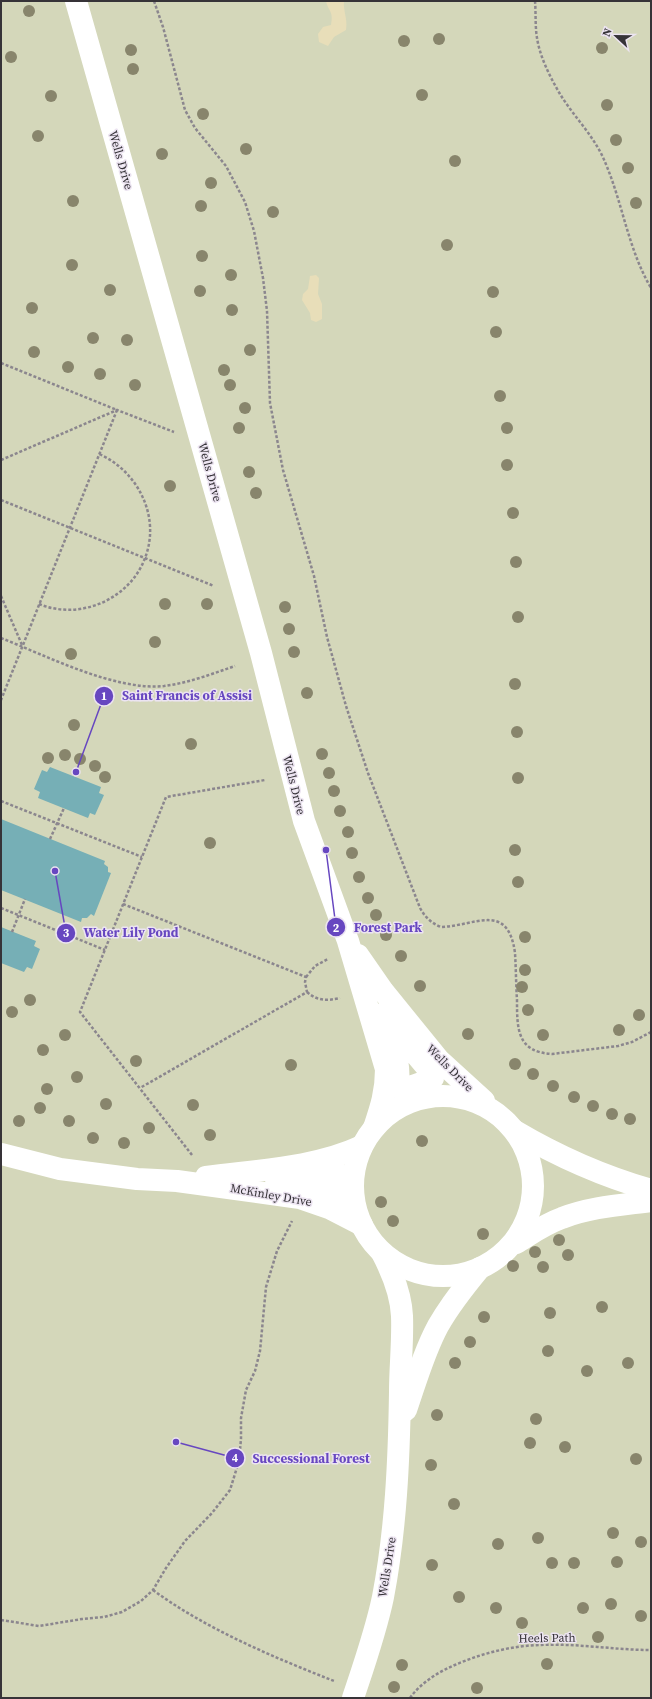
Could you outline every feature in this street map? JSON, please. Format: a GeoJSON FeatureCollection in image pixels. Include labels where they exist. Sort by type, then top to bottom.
{"type":"FeatureCollection","features":[{"type":"Feature","properties":{"kind":"street","name":"Wells Drive"},"geometry":{"type":"LineString","coordinates":[[76,1],[261,653],[304,821],[348,941],[386,1069],[386,1087],[383,1103],[374,1128]]}},
{"type":"Feature","properties":{"kind":"street","name":"Wells Drive"},"geometry":{"type":"LineString","coordinates":[[348,941],[382,991],[439,1060],[498,1114]]}},
{"type":"Feature","properties":{"kind":"street"},"geometry":{"type":"LineString","coordinates":[[651,1190],[616,1180],[591,1170],[539,1145],[515,1130],[498,1114],[480,1103],[449,1095],[432,1096],[412,1101],[400,1106],[386,1116],[374,1128],[362,1146],[354,1172],[354,1199],[362,1225],[382,1252],[400,1265],[430,1275],[456,1275],[480,1268],[540,1228],[563,1217],[613,1206],[651,1201]]}},
{"type":"Feature","properties":{"kind":"street"},"geometry":{"type":"LineString","coordinates":[[510,1247],[519,1235],[526,1221],[533,1193],[531,1164],[524,1145],[515,1130]]}},
{"type":"Feature","properties":{"kind":"street","name":"McKinley Drive"},"geometry":{"type":"LineString","coordinates":[[177,1181],[317,1162],[342,1155],[362,1146]]}},
{"type":"Feature","properties":{"kind":"street","name":"McKinley Drive"},"geometry":{"type":"LineString","coordinates":[[1,1154],[68,1170],[137,1179],[177,1181],[300,1198],[329,1208],[362,1225]]}},
{"type":"Feature","properties":{"kind":"street","name":"Wells Drive"},"geometry":{"type":"LineString","coordinates":[[346,1690],[369,1651],[383,1598],[392,1535],[399,1432],[402,1316],[396,1284],[391,1269],[382,1252]]}},
{"type":"Feature","properties":{"kind":"street","name":"Wells Drive"},"geometry":{"type":"LineString","coordinates":[[399,1432],[430,1342],[447,1311],[480,1268]]}},
{"type":"Feature","properties":{"kind":"path"},"geometry":{"type":"LineString","coordinates":[[154,1],[163,27],[185,110],[195,128],[226,166],[245,202],[254,231],[263,278],[267,318],[270,403],[283,470],[314,576],[329,644],[346,706],[368,773],[420,908],[425,917],[435,925],[441,927],[488,920],[500,923],[509,930],[514,942],[515,953],[517,1026],[525,1044],[533,1050],[541,1054],[552,1054],[618,1046],[632,1042],[651,1032]]}},
{"type":"Feature","properties":{"kind":"path"},"geometry":{"type":"LineString","coordinates":[[535,1],[537,39],[546,69],[560,94],[601,152],[622,210],[631,246],[642,273],[651,288]]}},
{"type":"Feature","properties":{"kind":"path"},"geometry":{"type":"LineString","coordinates":[[1,363],[171,431]]}},
{"type":"Feature","properties":{"kind":"path"},"geometry":{"type":"LineString","coordinates":[[1,700],[117,410]]}},
{"type":"Feature","properties":{"kind":"path"},"geometry":{"type":"LineString","coordinates":[[1,460],[117,410]]}},
{"type":"Feature","properties":{"kind":"path"},"geometry":{"type":"LineString","coordinates":[[39,604],[53,608],[77,610],[90,608],[103,603],[122,590],[133,579],[145,559],[149,546],[150,531],[146,502],[139,488],[131,477],[115,462],[99,454]]}},
{"type":"Feature","properties":{"kind":"path"},"geometry":{"type":"LineString","coordinates":[[1,500],[214,586]]}},
{"type":"Feature","properties":{"kind":"path"},"geometry":{"type":"LineString","coordinates":[[1,596],[22,646]]}},
{"type":"Feature","properties":{"kind":"path"},"geometry":{"type":"LineString","coordinates":[[1,638],[114,681],[149,686],[182,683],[235,666]]}},
{"type":"Feature","properties":{"kind":"path"},"geometry":{"type":"LineString","coordinates":[[192,1155],[80,1012],[166,797],[265,780]]}},
{"type":"Feature","properties":{"kind":"path"},"geometry":{"type":"LineString","coordinates":[[1,801],[142,857]]}},
{"type":"Feature","properties":{"kind":"path"},"geometry":{"type":"LineString","coordinates":[[50,839],[64,808]]}},
{"type":"Feature","properties":{"kind":"path"},"geometry":{"type":"LineString","coordinates":[[12,932],[25,899]]}},
{"type":"Feature","properties":{"kind":"path"},"geometry":{"type":"LineString","coordinates":[[123,904],[306,977]]}},
{"type":"Feature","properties":{"kind":"path"},"geometry":{"type":"LineString","coordinates":[[1,908],[105,950]]}},
{"type":"Feature","properties":{"kind":"path"},"geometry":{"type":"LineString","coordinates":[[328,959],[314,966],[306,977],[305,982],[307,992],[322,1000],[343,997]]}},
{"type":"Feature","properties":{"kind":"path"},"geometry":{"type":"LineString","coordinates":[[140,1088],[307,992]]}},
{"type":"Feature","properties":{"kind":"path"},"geometry":{"type":"LineString","coordinates":[[1,1620],[39,1626],[104,1617],[122,1612],[141,1601],[153,1590],[185,1541],[230,1490],[239,1461],[241,1418],[246,1390],[255,1370],[260,1351],[266,1287],[277,1251],[295,1216]]}},
{"type":"Feature","properties":{"kind":"path"},"geometry":{"type":"LineString","coordinates":[[153,1590],[199,1621],[346,1690]]}},
{"type":"Feature","properties":{"kind":"path","name":"Heels Path"},"geometry":{"type":"LineString","coordinates":[[410,1698],[426,1681],[442,1671],[460,1662],[506,1649],[540,1645],[651,1650]]}},
{"type":"Feature","properties":{"kind":"green space"},"geometry":{"type":"Polygon","coordinates":[[[1,1],[651,1],[651,1698],[1,1698],[1,1]]]}},
{"type":"Feature","properties":{"kind":"sand"},"geometry":{"type":"Polygon","coordinates":[[[326,1],[344,1],[346,22],[346,30],[334,37],[328,46],[319,42],[318,34],[323,27],[331,25],[331,14],[326,1]]]}},
{"type":"Feature","properties":{"kind":"sand"},"geometry":{"type":"Polygon","coordinates":[[[316,275],[319,278],[318,294],[322,304],[322,319],[316,322],[311,320],[310,313],[302,300],[303,294],[308,289],[310,276],[316,275]]]}},
{"type":"Feature","properties":{"kind":"water"},"geometry":{"type":"Polygon","coordinates":[[[50,767],[101,787],[99,793],[104,795],[95,815],[90,813],[88,818],[38,798],[40,792],[34,789],[42,770],[47,772],[50,767]]]}},
{"type":"Feature","properties":{"kind":"water"},"geometry":{"type":"Polygon","coordinates":[[[1,819],[105,861],[104,864],[108,867],[108,872],[111,873],[94,916],[91,914],[87,918],[82,918],[81,922],[1,890],[1,819]]]}},
{"type":"Feature","properties":{"kind":"water"},"geometry":{"type":"Polygon","coordinates":[[[1,927],[36,941],[34,946],[40,949],[32,969],[27,967],[24,972],[1,963],[1,927]]]}},
{"type":"Feature","properties":{"kind":"place","name":"Saint Francis of Assisi"},"geometry":{"type":"Point","coordinates":[76,772]}},
{"type":"Feature","properties":{"kind":"place","name":"Forest Park"},"geometry":{"type":"Point","coordinates":[326,850]}},
{"type":"Feature","properties":{"kind":"place","name":"Water Lily Pond"},"geometry":{"type":"Point","coordinates":[55,871]}},
{"type":"Feature","properties":{"kind":"place","name":"Successional Forest"},"geometry":{"type":"Point","coordinates":[176,1442]}}]}
